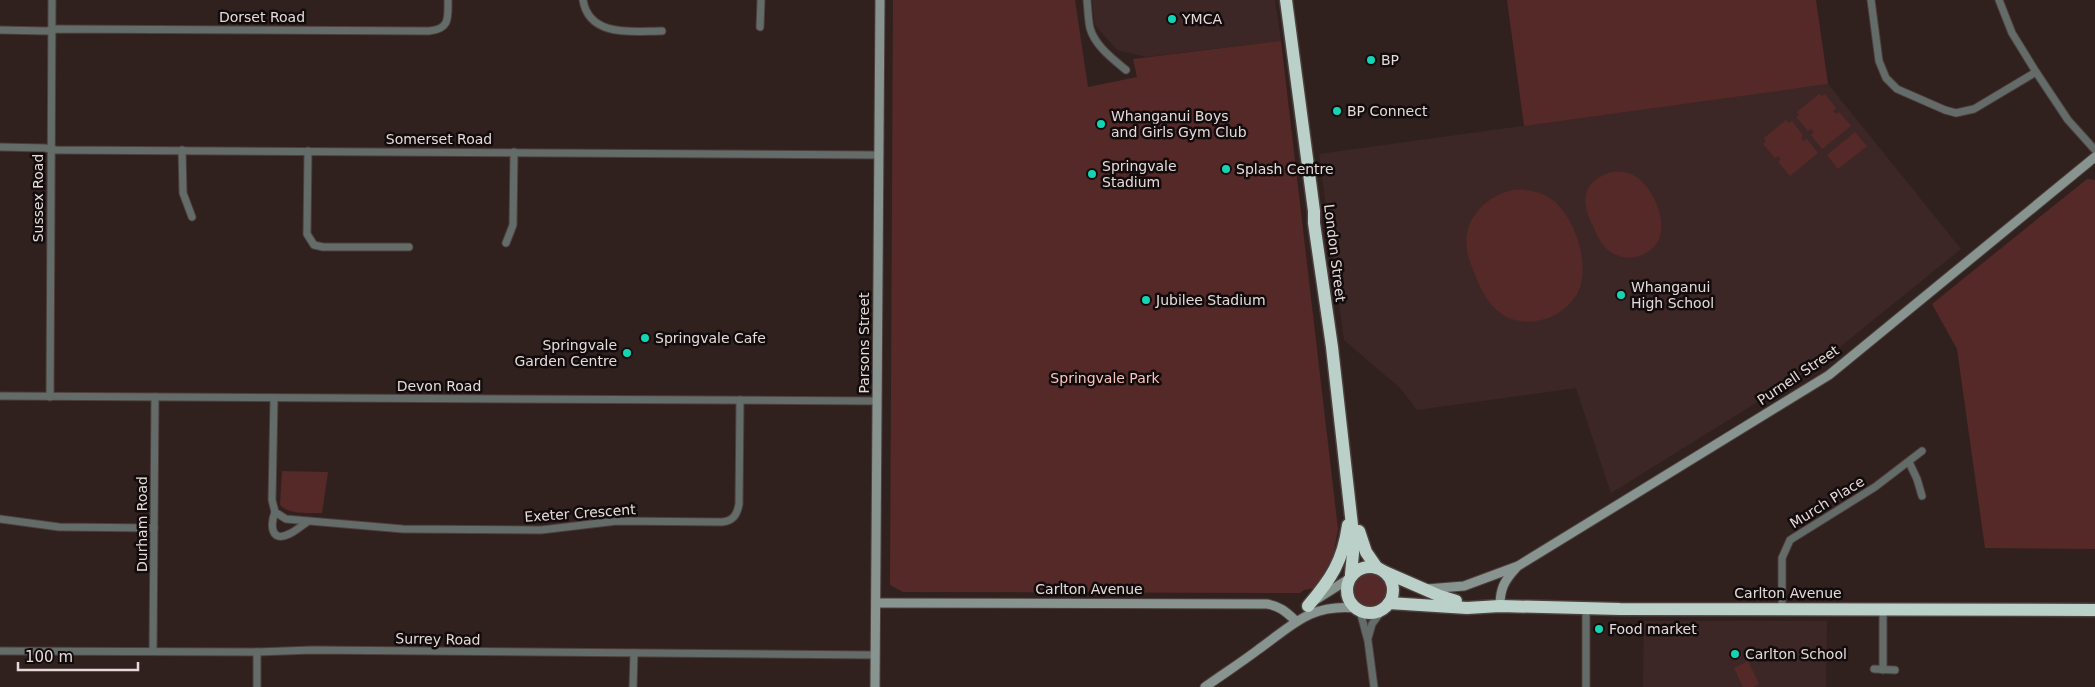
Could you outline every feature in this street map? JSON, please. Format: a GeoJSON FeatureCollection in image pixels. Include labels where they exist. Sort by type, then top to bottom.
{"type":"FeatureCollection","features":[{"type":"Feature","properties":{"kind":"highway","name":"London Street"},"geometry":{"type":"LineString","coordinates":[[1286,0],[1332,347],[1354,543],[1349,577]]}},
{"type":"Feature","properties":{"kind":"highway","name":"London Street"},"geometry":{"type":"LineString","coordinates":[[1350,510],[1366,552],[1381,570]]}},
{"type":"Feature","properties":{"kind":"highway"},"geometry":{"type":"LineString","coordinates":[[1308,606],[1334,572],[1346,540],[1350,510]]}},
{"type":"Feature","properties":{"kind":"highway"},"geometry":{"type":"LineString","coordinates":[[1362,568],[1381,570],[1390,578],[1393,590],[1386,606],[1369,613],[1358,610],[1352,604],[1347,594],[1349,577],[1362,568]]}},
{"type":"Feature","properties":{"kind":"highway","name":"Carlton Avenue"},"geometry":{"type":"LineString","coordinates":[[1381,570],[1452,601],[1481,606]]}},
{"type":"Feature","properties":{"kind":"highway","name":"Carlton Avenue"},"geometry":{"type":"LineString","coordinates":[[1386,606],[1467,608],[1500,606],[2095,610]]}},
{"type":"Feature","properties":{"kind":"main road","name":"Parsons Street"},"geometry":{"type":"LineString","coordinates":[[875,687],[880,0]]}},
{"type":"Feature","properties":{"kind":"main road","name":"Purnell Street"},"geometry":{"type":"LineString","coordinates":[[1421,589],[1464,586],[1518,566],[1828,375],[2095,157]]}},
{"type":"Feature","properties":{"kind":"main road","name":"Purnell Street"},"geometry":{"type":"LineString","coordinates":[[1500,606],[1500,590],[1503,582],[1518,566]]}},
{"type":"Feature","properties":{"kind":"main road"},"geometry":{"type":"LineString","coordinates":[[1205,687],[1261,648],[1296,620],[1308,606],[1349,577]]}},
{"type":"Feature","properties":{"kind":"main road","name":"Carlton Avenue"},"geometry":{"type":"LineString","coordinates":[[876,603],[1267,604],[1283,609],[1296,620]]}},
{"type":"Feature","properties":{"kind":"main road"},"geometry":{"type":"LineString","coordinates":[[1296,620],[1326,608],[1358,610]]}},
{"type":"Feature","properties":{"kind":"street","name":"Sussex Road"},"geometry":{"type":"LineString","coordinates":[[50,397],[52,0]]}},
{"type":"Feature","properties":{"kind":"street","name":"Dorset Road"},"geometry":{"type":"LineString","coordinates":[[52,30],[429,31],[438,30],[445,26],[448,16],[448,0]]}},
{"type":"Feature","properties":{"kind":"street"},"geometry":{"type":"LineString","coordinates":[[583,0],[593,22],[611,30],[662,31]]}},
{"type":"Feature","properties":{"kind":"street"},"geometry":{"type":"LineString","coordinates":[[760,27],[761,0]]}},
{"type":"Feature","properties":{"kind":"street"},"geometry":{"type":"LineString","coordinates":[[1087,0],[1090,28],[1096,41],[1104,51],[1126,70]]}},
{"type":"Feature","properties":{"kind":"street"},"geometry":{"type":"LineString","coordinates":[[1871,0],[1882,70],[1891,84],[1945,110],[1956,113],[1974,109],[2036,72]]}},
{"type":"Feature","properties":{"kind":"street"},"geometry":{"type":"LineString","coordinates":[[1999,0],[2012,33],[2036,72],[2068,120],[2095,150]]}},
{"type":"Feature","properties":{"kind":"street"},"geometry":{"type":"LineString","coordinates":[[0,30],[52,30]]}},
{"type":"Feature","properties":{"kind":"street","name":"Somerset Road"},"geometry":{"type":"LineString","coordinates":[[0,147],[51,149],[878,155]]}},
{"type":"Feature","properties":{"kind":"street"},"geometry":{"type":"LineString","coordinates":[[182,150],[183,193],[192,217]]}},
{"type":"Feature","properties":{"kind":"street"},"geometry":{"type":"LineString","coordinates":[[308,151],[307,234],[314,245],[323,247],[409,247]]}},
{"type":"Feature","properties":{"kind":"street"},"geometry":{"type":"LineString","coordinates":[[506,243],[513,225],[514,152]]}},
{"type":"Feature","properties":{"kind":"street","name":"Devon Road"},"geometry":{"type":"LineString","coordinates":[[0,396],[877,401]]}},
{"type":"Feature","properties":{"kind":"street","name":"Durham Road"},"geometry":{"type":"LineString","coordinates":[[153,651],[154,397]]}},
{"type":"Feature","properties":{"kind":"street"},"geometry":{"type":"LineString","coordinates":[[274,398],[272,500],[275,512],[271,521],[271,529],[276,534],[282,536],[289,534],[307,522]]}},
{"type":"Feature","properties":{"kind":"street","name":"Exeter Crescent"},"geometry":{"type":"LineString","coordinates":[[275,512],[286,519],[307,522],[402,529],[541,530],[617,521],[728,521],[737,513],[739,504],[740,400]]}},
{"type":"Feature","properties":{"kind":"street","name":"Murch Place"},"geometry":{"type":"LineString","coordinates":[[1782,608],[1782,558],[1790,540],[1875,487],[1922,451]]}},
{"type":"Feature","properties":{"kind":"street"},"geometry":{"type":"LineString","coordinates":[[1909,462],[1922,496]]}},
{"type":"Feature","properties":{"kind":"street"},"geometry":{"type":"LineString","coordinates":[[0,519],[59,527],[154,528]]}},
{"type":"Feature","properties":{"kind":"street"},"geometry":{"type":"LineString","coordinates":[[1368,641],[1369,630],[1386,606]]}},
{"type":"Feature","properties":{"kind":"street"},"geometry":{"type":"LineString","coordinates":[[1586,607],[1586,687]]}},
{"type":"Feature","properties":{"kind":"street"},"geometry":{"type":"LineString","coordinates":[[1883,609],[1883,670]]}},
{"type":"Feature","properties":{"kind":"street"},"geometry":{"type":"LineString","coordinates":[[1358,610],[1368,641],[1374,687]]}},
{"type":"Feature","properties":{"kind":"street","name":"Surrey Road"},"geometry":{"type":"LineString","coordinates":[[0,651],[257,652],[312,650],[875,655]]}},
{"type":"Feature","properties":{"kind":"street"},"geometry":{"type":"LineString","coordinates":[[257,652],[257,687]]}},
{"type":"Feature","properties":{"kind":"street"},"geometry":{"type":"LineString","coordinates":[[633,687],[634,653]]}},
{"type":"Feature","properties":{"kind":"street"},"geometry":{"type":"LineString","coordinates":[[1874,670],[1895,670]]}},
{"type":"Feature","properties":{"kind":"shaded area"},"geometry":{"type":"Polygon","coordinates":[[[1092,0],[1275,0],[1281,41],[1146,57],[1117,50],[1095,25],[1092,0]]]}},
{"type":"Feature","properties":{"kind":"shaded area","name":"Whanganui High School"},"geometry":{"type":"Polygon","coordinates":[[[1828,84],[1961,249],[1820,363],[1611,493],[1576,388],[1417,410],[1400,388],[1344,340],[1319,154],[1828,84]]]}},
{"type":"Feature","properties":{"kind":"shaded area","name":"Carlton School"},"geometry":{"type":"Polygon","coordinates":[[[1644,621],[1827,621],[1826,687],[1643,687],[1644,621]]]}},
{"type":"Feature","properties":{"kind":"green space","name":"Springvale Park"},"geometry":{"type":"Polygon","coordinates":[[[893,0],[1075,0],[1088,87],[1137,77],[1133,59],[1281,41],[1338,529],[1333,557],[1315,588],[1304,590],[1300,593],[903,592],[890,585],[893,0]]]}},
{"type":"Feature","properties":{"kind":"green space"},"geometry":{"type":"Polygon","coordinates":[[[1507,0],[1816,0],[1828,84],[1524,126],[1507,0]]]}},
{"type":"Feature","properties":{"kind":"green space"},"geometry":{"type":"Polygon","coordinates":[[[1819,94],[1822,96],[1825,94],[1836,108],[1833,111],[1836,114],[1839,112],[1851,126],[1822,149],[1811,135],[1814,132],[1811,129],[1808,131],[1796,117],[1799,115],[1797,112],[1819,94]]]}},
{"type":"Feature","properties":{"kind":"green space"},"geometry":{"type":"Polygon","coordinates":[[[1786,120],[1789,123],[1792,121],[1803,135],[1801,138],[1803,141],[1807,139],[1818,153],[1790,176],[1778,162],[1781,159],[1778,156],[1775,158],[1763,144],[1766,141],[1764,138],[1786,120]]]}},
{"type":"Feature","properties":{"kind":"green space"},"geometry":{"type":"Polygon","coordinates":[[[1855,132],[1867,146],[1838,169],[1827,155],[1855,132]]]}},
{"type":"Feature","properties":{"kind":"green space"},"geometry":{"type":"Polygon","coordinates":[[[1612,172],[1625,172],[1638,178],[1644,183],[1658,208],[1661,227],[1657,243],[1647,253],[1640,256],[1620,256],[1607,249],[1601,241],[1586,209],[1586,193],[1589,187],[1602,176],[1612,172]]]}},
{"type":"Feature","properties":{"kind":"green space"},"geometry":{"type":"Polygon","coordinates":[[[2087,179],[2095,180],[2095,549],[1985,548],[1957,349],[1932,304],[2087,179]]]}},
{"type":"Feature","properties":{"kind":"green space"},"geometry":{"type":"Polygon","coordinates":[[[1513,190],[1536,192],[1550,198],[1559,206],[1567,216],[1573,229],[1582,256],[1583,270],[1577,294],[1562,311],[1541,320],[1528,322],[1516,320],[1506,317],[1497,311],[1478,283],[1467,253],[1466,239],[1472,219],[1493,198],[1513,190]]]}},
{"type":"Feature","properties":{"kind":"green space"},"geometry":{"type":"Polygon","coordinates":[[[282,471],[328,472],[322,513],[294,512],[280,505],[282,471]]]}},
{"type":"Feature","properties":{"kind":"green space"},"geometry":{"type":"Polygon","coordinates":[[[1369,571],[1376,572],[1382,576],[1386,582],[1386,596],[1382,602],[1376,606],[1369,607],[1362,606],[1356,602],[1352,596],[1351,589],[1352,582],[1356,576],[1362,572],[1369,571]]]}},
{"type":"Feature","properties":{"kind":"green space"},"geometry":{"type":"Polygon","coordinates":[[[1748,661],[1759,684],[1753,687],[1743,687],[1734,668],[1748,661]]]}},
{"type":"Feature","properties":{"kind":"place","name":"YMCA"},"geometry":{"type":"Point","coordinates":[1172,19]}},
{"type":"Feature","properties":{"kind":"place","name":"BP"},"geometry":{"type":"Point","coordinates":[1371,60]}},
{"type":"Feature","properties":{"kind":"place","name":"BP Connect"},"geometry":{"type":"Point","coordinates":[1337,111]}},
{"type":"Feature","properties":{"kind":"place","name":"Whanganui Boys and Girls Gym Club"},"geometry":{"type":"Point","coordinates":[1101,124]}},
{"type":"Feature","properties":{"kind":"place","name":"Splash Centre"},"geometry":{"type":"Point","coordinates":[1226,169]}},
{"type":"Feature","properties":{"kind":"place","name":"Springvale Stadium"},"geometry":{"type":"Point","coordinates":[1092,174]}},
{"type":"Feature","properties":{"kind":"place","name":"Whanganui High School"},"geometry":{"type":"Point","coordinates":[1621,295]}},
{"type":"Feature","properties":{"kind":"place","name":"Jubilee Stadium"},"geometry":{"type":"Point","coordinates":[1146,300]}},
{"type":"Feature","properties":{"kind":"place","name":"Springvale Cafe"},"geometry":{"type":"Point","coordinates":[645,338]}},
{"type":"Feature","properties":{"kind":"place","name":"Springvale Garden Centre"},"geometry":{"type":"Point","coordinates":[627,353]}},
{"type":"Feature","properties":{"kind":"place","name":"Food market"},"geometry":{"type":"Point","coordinates":[1599,629]}},
{"type":"Feature","properties":{"kind":"place","name":"Carlton School"},"geometry":{"type":"Point","coordinates":[1735,654]}}]}
